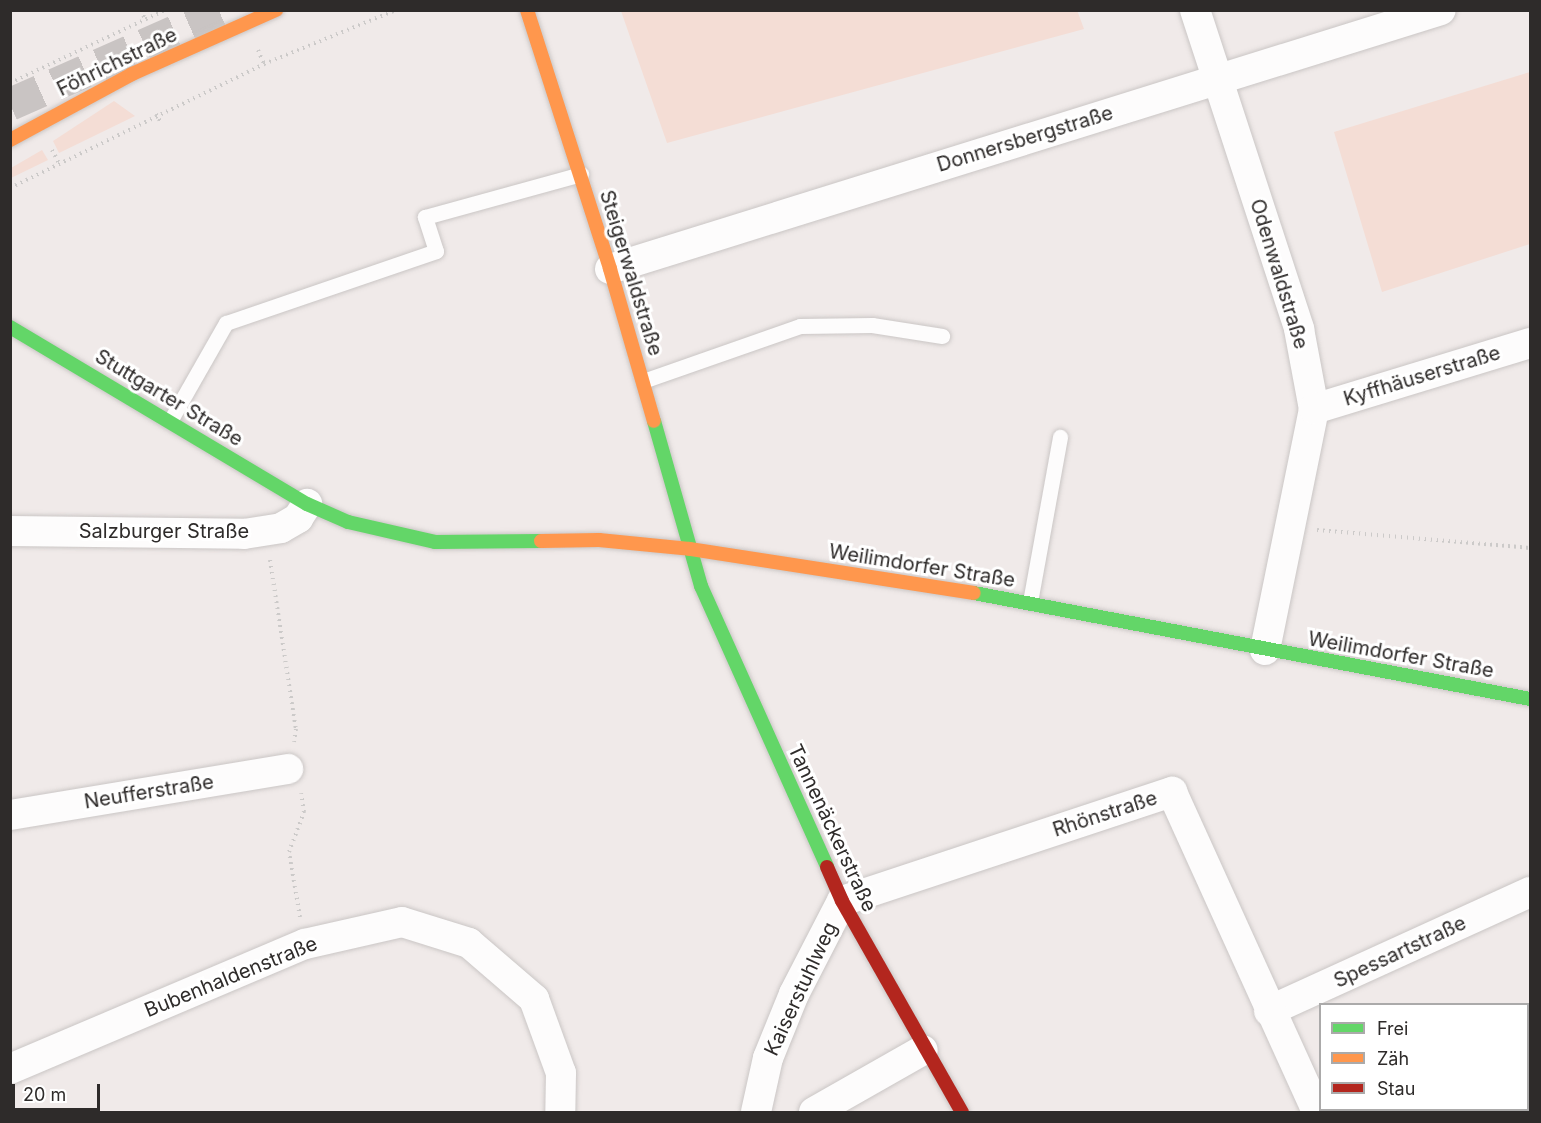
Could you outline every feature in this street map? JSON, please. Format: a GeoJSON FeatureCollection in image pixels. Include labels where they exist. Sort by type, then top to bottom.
{"type":"FeatureCollection","features":[{"type":"Feature","properties":{"kind":"street","name":"Föhrichstraße"},"geometry":{"type":"LineString","coordinates":[[10,140],[132,74],[276,10]]}},
{"type":"Feature","properties":{"kind":"street","name":"Steigerwaldstraße"},"geometry":{"type":"LineString","coordinates":[[527,10],[610,269],[690,549]]}},
{"type":"Feature","properties":{"kind":"street","name":"Odenwaldstraße"},"geometry":{"type":"LineString","coordinates":[[1195,10],[1299,328],[1314,409],[1265,650]]}},
{"type":"Feature","properties":{"kind":"street","name":"Donnersbergstraße"},"geometry":{"type":"LineString","coordinates":[[610,269],[1441,10]]}},
{"type":"Feature","properties":{"kind":"street","name":"Stuttgarter Straße"},"geometry":{"type":"LineString","coordinates":[[10,327],[307,504]]}},
{"type":"Feature","properties":{"kind":"street","name":"Kyffhäuserstraße"},"geometry":{"type":"LineString","coordinates":[[1314,409],[1530,343]]}},
{"type":"Feature","properties":{"kind":"street","name":"Weilimdorfer Straße"},"geometry":{"type":"LineString","coordinates":[[307,504],[348,522],[435,542],[599,540],[690,549],[1030,602],[1265,650],[1530,699]]}},
{"type":"Feature","properties":{"kind":"street","name":"Salzburger Straße"},"geometry":{"type":"LineString","coordinates":[[10,531],[243,534],[280,528],[298,518],[307,504]]}},
{"type":"Feature","properties":{"kind":"street","name":"Tannenäckerstraße"},"geometry":{"type":"LineString","coordinates":[[690,549],[701,586],[842,901],[924,1050],[962,1113]]}},
{"type":"Feature","properties":{"kind":"street","name":"Neufferstraße"},"geometry":{"type":"LineString","coordinates":[[10,815],[288,769]]}},
{"type":"Feature","properties":{"kind":"street","name":"Rhönstraße"},"geometry":{"type":"LineString","coordinates":[[842,901],[1172,792],[1317,1113]]}},
{"type":"Feature","properties":{"kind":"street","name":"Spessartstraße"},"geometry":{"type":"LineString","coordinates":[[1269,1011],[1530,892]]}},
{"type":"Feature","properties":{"kind":"street","name":"Kaiserstuhlweg"},"geometry":{"type":"LineString","coordinates":[[756,1113],[768,1058],[794,994],[842,901]]}},
{"type":"Feature","properties":{"kind":"street","name":"Bubenhaldenstraße"},"geometry":{"type":"LineString","coordinates":[[10,1069],[305,944],[402,922],[469,943],[534,999],[561,1073],[560,1113]]}},
{"type":"Feature","properties":{"kind":"street"},"geometry":{"type":"LineString","coordinates":[[814,1113],[924,1050]]}},
{"type":"Feature","properties":{"kind":"lane"},"geometry":{"type":"LineString","coordinates":[[170,421],[225,323],[436,251],[424,217],[581,174]]}},
{"type":"Feature","properties":{"kind":"lane"},"geometry":{"type":"LineString","coordinates":[[643,381],[800,326],[872,325],[942,336]]}},
{"type":"Feature","properties":{"kind":"lane"},"geometry":{"type":"LineString","coordinates":[[1030,602],[1060,437]]}},
{"type":"Feature","properties":{"kind":"path"},"geometry":{"type":"LineString","coordinates":[[141,10],[146,20]]}},
{"type":"Feature","properties":{"kind":"path"},"geometry":{"type":"LineString","coordinates":[[10,83],[165,10]]}},
{"type":"Feature","properties":{"kind":"path"},"geometry":{"type":"LineString","coordinates":[[10,188],[156,114],[264,64],[396,10]]}},
{"type":"Feature","properties":{"kind":"path"},"geometry":{"type":"LineString","coordinates":[[156,114],[160,121]]}},
{"type":"Feature","properties":{"kind":"path"},"geometry":{"type":"LineString","coordinates":[[1290,528],[1530,548]]}},
{"type":"Feature","properties":{"kind":"shaded area"},"geometry":{"type":"Polygon","coordinates":[[[1077,10],[1084,29],[667,143],[621,11],[1077,10]]]}},
{"type":"Feature","properties":{"kind":"shaded area"},"geometry":{"type":"Polygon","coordinates":[[[1530,72],[1530,244],[1382,292],[1334,132],[1530,72]]]}},
{"type":"Feature","properties":{"kind":"shaded area"},"geometry":{"type":"Polygon","coordinates":[[[114,101],[135,116],[59,153],[53,141],[114,101]]]}},
{"type":"Feature","properties":{"kind":"shaded area"},"geometry":{"type":"Polygon","coordinates":[[[42,150],[48,160],[11,178],[11,168],[42,150]]]}},
{"type":"Feature","properties":{"kind":"tunnel"},"geometry":{"type":"LineString","coordinates":[[10,104],[223,10]]}},
{"type":"Feature","properties":{"kind":"traffic: fast"},"geometry":{"type":"LineString","coordinates":[[10,327],[307,504],[348,522],[435,542],[541,541]]}},
{"type":"Feature","properties":{"kind":"traffic: fast"},"geometry":{"type":"LineString","coordinates":[[654,421],[701,586],[827,867]]}},
{"type":"Feature","properties":{"kind":"traffic: fast"},"geometry":{"type":"LineString","coordinates":[[974,593],[1530,699]]}},
{"type":"Feature","properties":{"kind":"traffic: slow"},"geometry":{"type":"LineString","coordinates":[[10,140],[132,74],[276,10]]}},
{"type":"Feature","properties":{"kind":"traffic: slow"},"geometry":{"type":"LineString","coordinates":[[527,10],[610,269],[654,421]]}},
{"type":"Feature","properties":{"kind":"traffic: slow"},"geometry":{"type":"LineString","coordinates":[[541,541],[599,540],[690,549],[974,593]]}},
{"type":"Feature","properties":{"kind":"traffic: jam"},"geometry":{"type":"LineString","coordinates":[[827,867],[842,901],[962,1112]]}}]}
